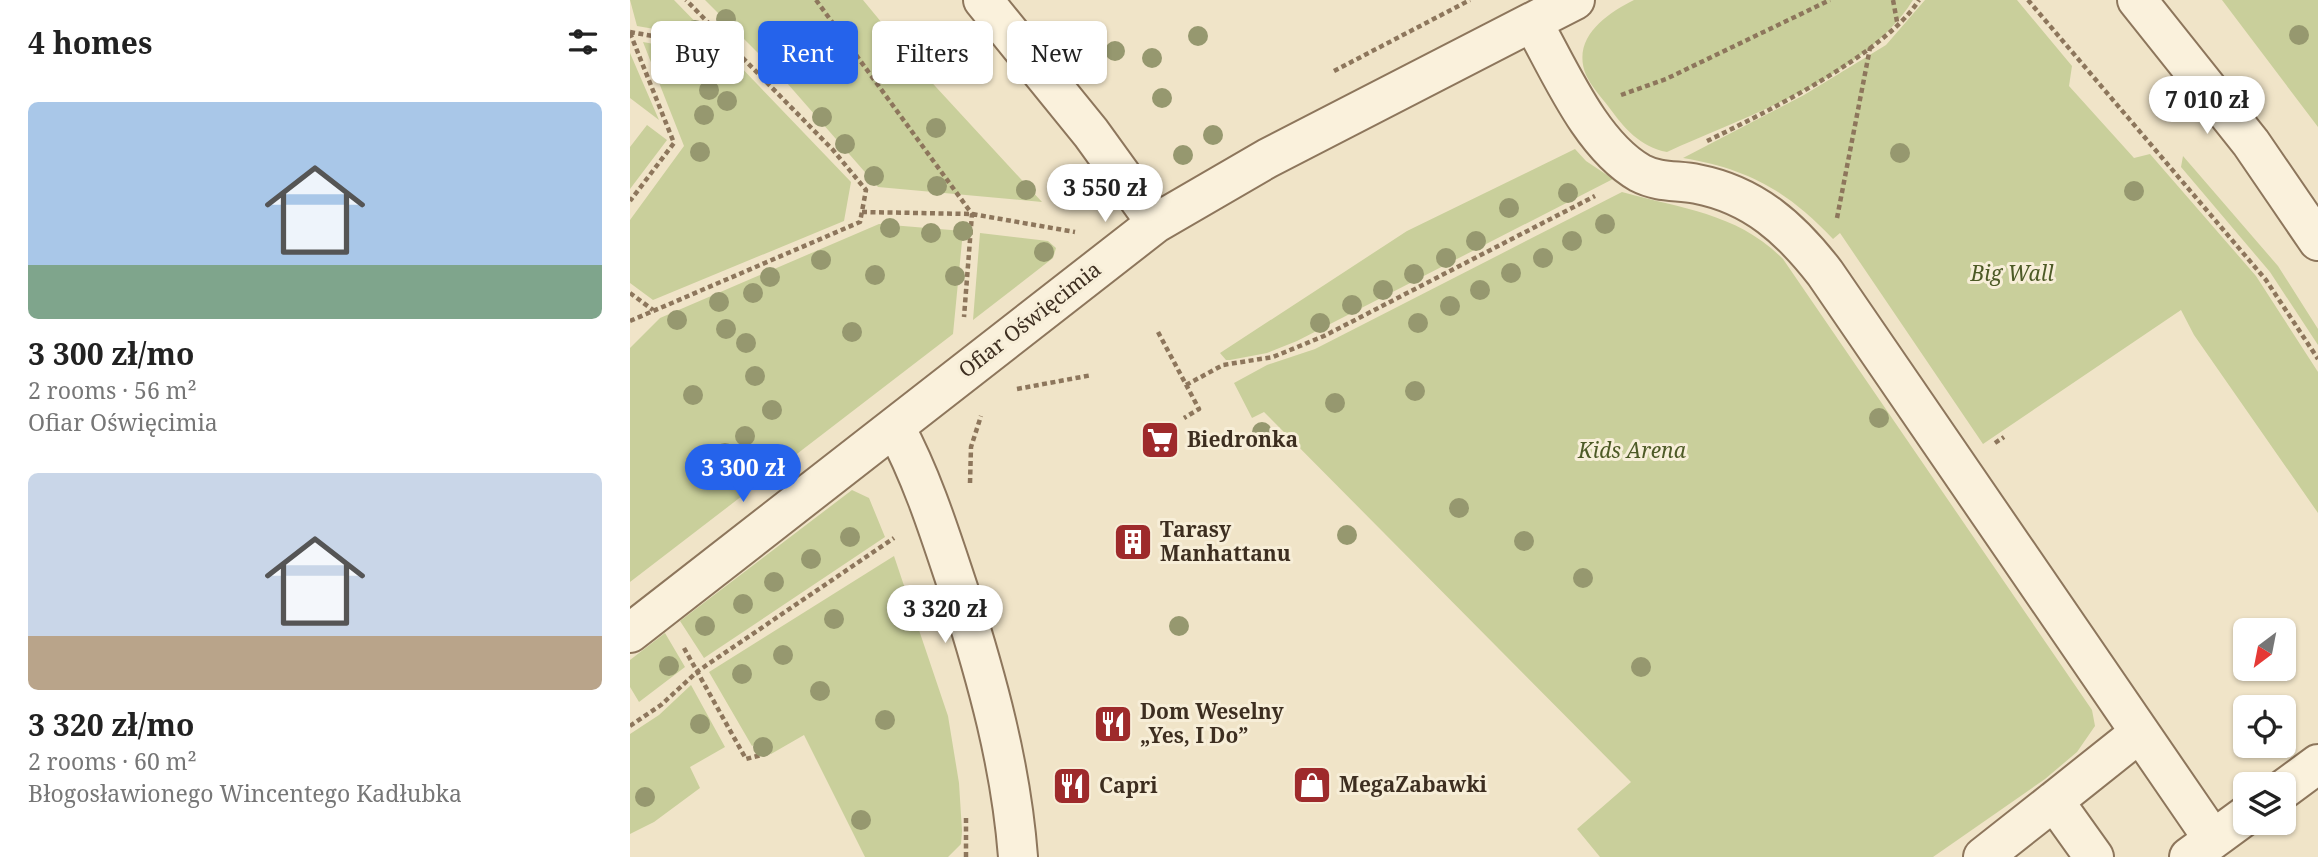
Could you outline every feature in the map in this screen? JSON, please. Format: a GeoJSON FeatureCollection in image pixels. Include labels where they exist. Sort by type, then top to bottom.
{"type":"FeatureCollection","features":[{"type":"Feature","properties":{"kind":"street"},"geometry":{"type":"LineString","coordinates":[[983,0],[1091,133],[1156,223]]}},
{"type":"Feature","properties":{"kind":"street","name":"Ofiar Oświęcimia"},"geometry":{"type":"LineString","coordinates":[[630,633],[1156,223],[1268,158],[1575,0]]}},
{"type":"Feature","properties":{"kind":"street"},"geometry":{"type":"LineString","coordinates":[[2137,0],[2251,143],[2318,242]]}},
{"type":"Feature","properties":{"kind":"street"},"geometry":{"type":"LineString","coordinates":[[1533,23],[1575,99],[1610,149],[1640,173],[1660,181],[1696,184],[1732,193],[1764,211],[1797,238],[1825,273],[2138,734],[2201,848],[2233,825]]}},
{"type":"Feature","properties":{"kind":"street"},"geometry":{"type":"LineString","coordinates":[[895,426],[924,484],[984,671],[1012,789],[1018,857]]}},
{"type":"Feature","properties":{"kind":"street"},"geometry":{"type":"LineString","coordinates":[[1983,857],[2138,734]]}},
{"type":"Feature","properties":{"kind":"street"},"geometry":{"type":"LineString","coordinates":[[2296,780],[2318,764]]}},
{"type":"Feature","properties":{"kind":"street"},"geometry":{"type":"LineString","coordinates":[[2053,801],[2094,857]]}},
{"type":"Feature","properties":{"kind":"path"},"geometry":{"type":"LineString","coordinates":[[686,0],[708,21]]}},
{"type":"Feature","properties":{"kind":"path"},"geometry":{"type":"LineString","coordinates":[[816,0],[972,214],[963,327]]}},
{"type":"Feature","properties":{"kind":"path"},"geometry":{"type":"LineString","coordinates":[[1614,97],[1665,79],[1830,0]]}},
{"type":"Feature","properties":{"kind":"path"},"geometry":{"type":"LineString","coordinates":[[1893,0],[1898,28]]}},
{"type":"Feature","properties":{"kind":"path"},"geometry":{"type":"LineString","coordinates":[[1186,385],[1223,365],[1273,357],[1324,335],[1640,173],[1786,102],[1898,28],[1920,0]]}},
{"type":"Feature","properties":{"kind":"path"},"geometry":{"type":"LineString","coordinates":[[2028,0],[2266,280],[2318,359]]}},
{"type":"Feature","properties":{"kind":"path"},"geometry":{"type":"LineString","coordinates":[[630,33],[651,36]]}},
{"type":"Feature","properties":{"kind":"path"},"geometry":{"type":"LineString","coordinates":[[630,33],[674,143],[630,201]]}},
{"type":"Feature","properties":{"kind":"path"},"geometry":{"type":"LineString","coordinates":[[1837,224],[1870,47]]}},
{"type":"Feature","properties":{"kind":"path"},"geometry":{"type":"LineString","coordinates":[[630,321],[860,222],[866,190],[744,56]]}},
{"type":"Feature","properties":{"kind":"path"},"geometry":{"type":"LineString","coordinates":[[862,212],[972,214],[1079,233]]}},
{"type":"Feature","properties":{"kind":"path"},"geometry":{"type":"LineString","coordinates":[[630,293],[653,311]]}},
{"type":"Feature","properties":{"kind":"path"},"geometry":{"type":"LineString","coordinates":[[1158,332],[1199,410],[1184,418]]}},
{"type":"Feature","properties":{"kind":"path"},"geometry":{"type":"LineString","coordinates":[[1015,389],[1092,376]]}},
{"type":"Feature","properties":{"kind":"path"},"geometry":{"type":"LineString","coordinates":[[630,726],[661,705],[698,671],[894,538]]}},
{"type":"Feature","properties":{"kind":"path"},"geometry":{"type":"LineString","coordinates":[[660,608],[746,759],[765,754]]}},
{"type":"Feature","properties":{"kind":"green space"},"geometry":{"type":"Polygon","coordinates":[[[630,0],[674,0],[694,21],[651,21],[651,28],[637,26],[630,0]]]}},
{"type":"Feature","properties":{"kind":"green space"},"geometry":{"type":"Polygon","coordinates":[[[705,0],[863,0],[880,21],[872,21],[872,84],[933,84],[1042,202],[878,187],[788,84],[858,84],[858,21],[758,21],[758,53],[744,39],[744,21],[726,21],[705,0]]]}},
{"type":"Feature","properties":{"kind":"green space"},"geometry":{"type":"Polygon","coordinates":[[[1634,0],[1913,0],[1892,27],[1835,73],[1768,108],[1667,152],[1649,146],[1627,129],[1591,83],[1583,62],[1583,50],[1594,29],[1613,12],[1634,0]]]}},
{"type":"Feature","properties":{"kind":"green space","name":"Big Wall"},"geometry":{"type":"Polygon","coordinates":[[[1925,0],[2017,0],[2072,66],[2069,86],[2134,158],[2150,154],[2256,276],[2318,372],[2318,513],[2194,335],[2181,310],[1983,444],[1840,233],[1833,239],[1783,195],[1747,176],[1683,158],[1804,95],[1886,45],[1925,0]]]}},
{"type":"Feature","properties":{"kind":"green space"},"geometry":{"type":"Polygon","coordinates":[[[2222,0],[2318,0],[2318,127],[2222,0]]]}},
{"type":"Feature","properties":{"kind":"green space"},"geometry":{"type":"Polygon","coordinates":[[[643,42],[651,43],[651,62],[643,42]]]}},
{"type":"Feature","properties":{"kind":"green space"},"geometry":{"type":"Polygon","coordinates":[[[630,53],[659,120],[630,98],[630,53]]]}},
{"type":"Feature","properties":{"kind":"green space"},"geometry":{"type":"Polygon","coordinates":[[[744,71],[851,182],[844,221],[653,300],[630,283],[630,220],[684,146],[660,84],[744,84],[744,71]]]}},
{"type":"Feature","properties":{"kind":"green space"},"geometry":{"type":"Polygon","coordinates":[[[647,125],[667,140],[630,189],[630,147],[647,125]]]}},
{"type":"Feature","properties":{"kind":"green space"},"geometry":{"type":"Polygon","coordinates":[[[1575,149],[1586,161],[1613,179],[1297,341],[1267,353],[1230,360],[1226,360],[1220,353],[1407,231],[1575,149]]]}},
{"type":"Feature","properties":{"kind":"green space"},"geometry":{"type":"Polygon","coordinates":[[[2183,156],[2278,266],[2318,329],[2318,345],[2270,272],[2181,167],[2183,156]]]}},
{"type":"Feature","properties":{"kind":"green space","name":"Kids Arena"},"geometry":{"type":"Polygon","coordinates":[[[1622,192],[1728,222],[1765,244],[1783,259],[2092,710],[2095,726],[2077,752],[2045,779],[1933,857],[1600,857],[1577,829],[1631,782],[1264,412],[1252,418],[1234,383],[1267,365],[1315,349],[1622,192]]]}},
{"type":"Feature","properties":{"kind":"green space"},"geometry":{"type":"Polygon","coordinates":[[[879,224],[963,231],[953,334],[630,582],[630,348],[660,318],[879,224]]]}},
{"type":"Feature","properties":{"kind":"green space"},"geometry":{"type":"Polygon","coordinates":[[[980,233],[1048,241],[1056,248],[1053,258],[973,320],[980,233]]]}},
{"type":"Feature","properties":{"kind":"green space"},"geometry":{"type":"Polygon","coordinates":[[[852,490],[869,498],[885,537],[704,658],[680,621],[852,490]]]}},
{"type":"Feature","properties":{"kind":"green space"},"geometry":{"type":"Polygon","coordinates":[[[894,556],[948,716],[959,783],[962,831],[961,844],[948,857],[865,857],[804,735],[771,754],[763,740],[752,746],[709,672],[894,556]]]}},
{"type":"Feature","properties":{"kind":"green space"},"geometry":{"type":"Polygon","coordinates":[[[665,633],[685,667],[639,702],[630,687],[630,660],[665,633]]]}},
{"type":"Feature","properties":{"kind":"green space"},"geometry":{"type":"Polygon","coordinates":[[[691,685],[725,747],[690,767],[700,788],[654,822],[630,834],[630,734],[659,715],[691,685]]]}},
{"type":"Feature","properties":{"kind":"place","name":"Biedronka"},"geometry":{"type":"Point","coordinates":[1160,440]}},
{"type":"Feature","properties":{"kind":"place","name":"Tarasy Manhattanu"},"geometry":{"type":"Point","coordinates":[1133,542]}},
{"type":"Feature","properties":{"kind":"place","name":"Dom Weselny „Yes, I Do”"},"geometry":{"type":"Point","coordinates":[1113,724]}},
{"type":"Feature","properties":{"kind":"place","name":"MegaZabawki"},"geometry":{"type":"Point","coordinates":[1312,785]}},
{"type":"Feature","properties":{"kind":"place","name":"Capri"},"geometry":{"type":"Point","coordinates":[1072,786]}}]}
